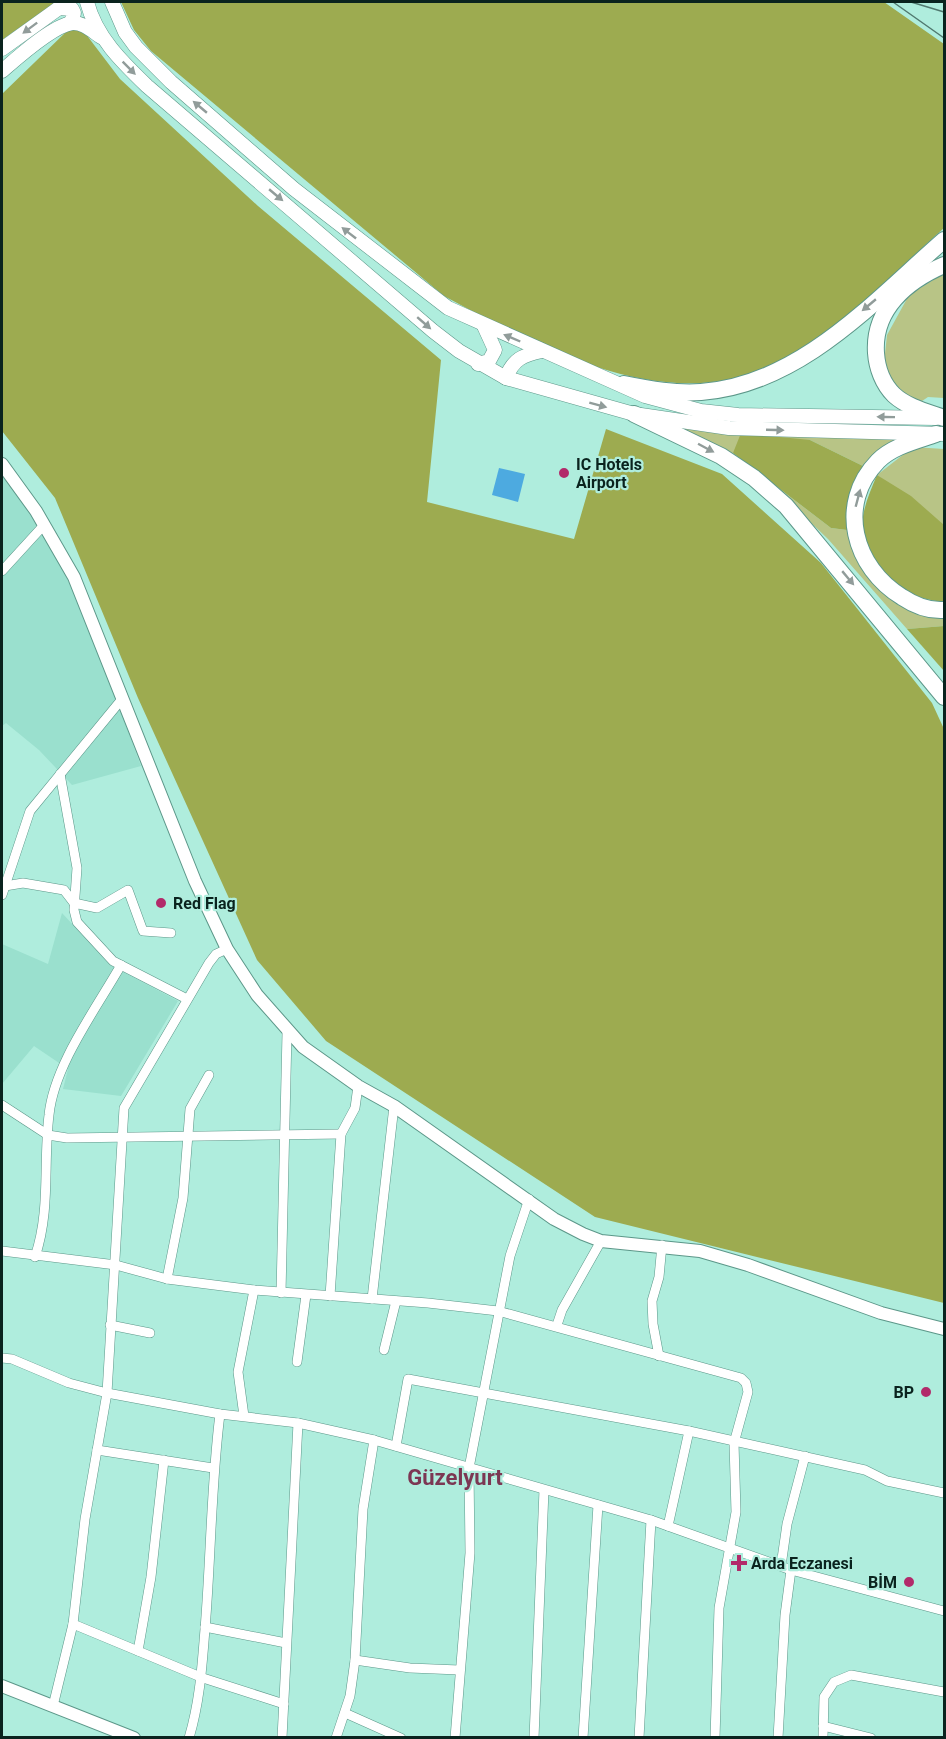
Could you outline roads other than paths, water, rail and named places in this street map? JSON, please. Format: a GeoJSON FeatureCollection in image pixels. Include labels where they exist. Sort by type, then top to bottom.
{"type":"FeatureCollection","features":[{"type":"Feature","properties":{"kind":"highway"},"geometry":{"type":"LineString","coordinates":[[624,384],[664,391],[702,392],[768,377],[824,344],[945,240]]}},
{"type":"Feature","properties":{"kind":"highway"},"geometry":{"type":"LineString","coordinates":[[942,426],[895,396],[885,383],[877,362],[875,335],[896,299],[912,283],[945,266]]}},
{"type":"Feature","properties":{"kind":"highway"},"geometry":{"type":"LineString","coordinates":[[634,414],[720,456],[753,478],[786,506],[945,697]]}},
{"type":"Feature","properties":{"kind":"highway"},"geometry":{"type":"LineString","coordinates":[[942,426],[903,445],[879,460],[856,495],[853,521],[857,543],[878,579],[913,604],[945,610]]}},
{"type":"Feature","properties":{"kind":"main road"},"geometry":{"type":"LineString","coordinates":[[87,2],[112,50],[147,86],[399,302],[478,364],[506,378],[634,414],[729,428],[942,426]]}},
{"type":"Feature","properties":{"kind":"main road"},"geometry":{"type":"LineString","coordinates":[[112,2],[125,32],[136,47],[171,82],[294,189],[448,308],[484,326],[624,384],[645,396],[701,411],[942,426]]}},
{"type":"Feature","properties":{"kind":"main road"},"geometry":{"type":"LineString","coordinates":[[2,49],[62,5],[72,9],[74,13],[71,23]]}},
{"type":"Feature","properties":{"kind":"main road"},"geometry":{"type":"LineString","coordinates":[[2,70],[40,41],[71,23],[84,26],[105,40]]}},
{"type":"Feature","properties":{"kind":"main road"},"geometry":{"type":"LineString","coordinates":[[478,364],[489,362],[495,350],[484,326]]}},
{"type":"Feature","properties":{"kind":"main road"},"geometry":{"type":"LineString","coordinates":[[506,378],[514,362],[524,355],[542,351]]}},
{"type":"Feature","properties":{"kind":"street"},"geometry":{"type":"LineString","coordinates":[[2,465],[44,525],[74,577],[195,881],[227,949],[257,995],[288,1033],[303,1047],[357,1086],[394,1107],[529,1199],[554,1219],[601,1241],[662,1245],[700,1251],[748,1265],[881,1313],[945,1329]]}},
{"type":"Feature","properties":{"kind":"street"},"geometry":{"type":"LineString","coordinates":[[2,571],[44,525]]}},
{"type":"Feature","properties":{"kind":"street"},"geometry":{"type":"LineString","coordinates":[[2,896],[30,811],[122,699]]}},
{"type":"Feature","properties":{"kind":"street"},"geometry":{"type":"LineString","coordinates":[[60,774],[76,868],[74,903],[77,922],[113,961],[187,999]]}},
{"type":"Feature","properties":{"kind":"street"},"geometry":{"type":"LineString","coordinates":[[5,886],[23,883],[63,890],[74,903],[98,908],[128,890],[143,931],[171,933]]}},
{"type":"Feature","properties":{"kind":"street"},"geometry":{"type":"LineString","coordinates":[[53,1706],[73,1624],[85,1519],[107,1393],[124,1108],[127,1099],[209,963],[216,954],[227,949]]}},
{"type":"Feature","properties":{"kind":"street"},"geometry":{"type":"LineString","coordinates":[[35,1257],[46,1207],[49,1113],[55,1089],[70,1054],[121,965]]}},
{"type":"Feature","properties":{"kind":"street"},"geometry":{"type":"LineString","coordinates":[[281,1293],[288,1033]]}},
{"type":"Feature","properties":{"kind":"street"},"geometry":{"type":"LineString","coordinates":[[167,1279],[183,1198],[190,1109],[209,1075]]}},
{"type":"Feature","properties":{"kind":"street"},"geometry":{"type":"LineString","coordinates":[[330,1296],[341,1134],[355,1108],[357,1086]]}},
{"type":"Feature","properties":{"kind":"street"},"geometry":{"type":"LineString","coordinates":[[2,1105],[48,1135],[67,1138],[341,1134]]}},
{"type":"Feature","properties":{"kind":"street"},"geometry":{"type":"LineString","coordinates":[[372,1299],[394,1107]]}},
{"type":"Feature","properties":{"kind":"street"},"geometry":{"type":"LineString","coordinates":[[455,1737],[470,1553],[469,1468],[510,1256],[529,1199]]}},
{"type":"Feature","properties":{"kind":"street"},"geometry":{"type":"LineString","coordinates":[[557,1325],[562,1310],[601,1241]]}},
{"type":"Feature","properties":{"kind":"street"},"geometry":{"type":"LineString","coordinates":[[659,1356],[653,1324],[652,1301],[659,1277],[662,1245]]}},
{"type":"Feature","properties":{"kind":"street"},"geometry":{"type":"LineString","coordinates":[[2,1251],[35,1257],[116,1265],[167,1279],[254,1290],[498,1311],[557,1325],[659,1356],[734,1375],[746,1383],[748,1392],[734,1443],[736,1512],[728,1546],[719,1608],[715,1737]]}},
{"type":"Feature","properties":{"kind":"street"},"geometry":{"type":"LineString","coordinates":[[244,1416],[238,1372],[254,1290]]}},
{"type":"Feature","properties":{"kind":"street"},"geometry":{"type":"LineString","coordinates":[[297,1362],[306,1295]]}},
{"type":"Feature","properties":{"kind":"street"},"geometry":{"type":"LineString","coordinates":[[384,1350],[396,1301]]}},
{"type":"Feature","properties":{"kind":"street"},"geometry":{"type":"LineString","coordinates":[[110,1325],[150,1333]]}},
{"type":"Feature","properties":{"kind":"street"},"geometry":{"type":"LineString","coordinates":[[2,1358],[12,1359],[69,1383],[107,1393],[220,1414],[298,1423],[374,1440],[651,1520],[791,1570],[945,1611]]}},
{"type":"Feature","properties":{"kind":"street"},"geometry":{"type":"LineString","coordinates":[[396,1446],[408,1379],[689,1431],[734,1443],[865,1470],[887,1481],[945,1493]]}},
{"type":"Feature","properties":{"kind":"street"},"geometry":{"type":"LineString","coordinates":[[189,1737],[203,1678],[205,1627],[209,1601],[213,1468],[220,1414]]}},
{"type":"Feature","properties":{"kind":"street"},"geometry":{"type":"LineString","coordinates":[[282,1737],[298,1423]]}},
{"type":"Feature","properties":{"kind":"street"},"geometry":{"type":"LineString","coordinates":[[668,1526],[689,1431]]}},
{"type":"Feature","properties":{"kind":"street"},"geometry":{"type":"LineString","coordinates":[[336,1737],[350,1696],[355,1660],[363,1509],[374,1440]]}},
{"type":"Feature","properties":{"kind":"street"},"geometry":{"type":"LineString","coordinates":[[97,1450],[213,1468]]}},
{"type":"Feature","properties":{"kind":"street"},"geometry":{"type":"LineString","coordinates":[[781,1566],[787,1524],[805,1456]]}},
{"type":"Feature","properties":{"kind":"street"},"geometry":{"type":"LineString","coordinates":[[138,1651],[151,1577],[164,1460]]}},
{"type":"Feature","properties":{"kind":"street"},"geometry":{"type":"LineString","coordinates":[[534,1737],[544,1490]]}},
{"type":"Feature","properties":{"kind":"street"},"geometry":{"type":"LineString","coordinates":[[583,1737],[598,1505]]}},
{"type":"Feature","properties":{"kind":"street"},"geometry":{"type":"LineString","coordinates":[[639,1737],[651,1520]]}},
{"type":"Feature","properties":{"kind":"street"},"geometry":{"type":"LineString","coordinates":[[778,1737],[784,1626],[791,1570]]}},
{"type":"Feature","properties":{"kind":"street"},"geometry":{"type":"LineString","coordinates":[[73,1624],[203,1678],[284,1704]]}},
{"type":"Feature","properties":{"kind":"street"},"geometry":{"type":"LineString","coordinates":[[205,1627],[286,1643]]}},
{"type":"Feature","properties":{"kind":"street"},"geometry":{"type":"LineString","coordinates":[[355,1660],[410,1668],[459,1670]]}},
{"type":"Feature","properties":{"kind":"street"},"geometry":{"type":"LineString","coordinates":[[823,1737],[824,1697],[834,1682],[851,1675],[945,1692]]}},
{"type":"Feature","properties":{"kind":"street"},"geometry":{"type":"LineString","coordinates":[[2,1686],[134,1737]]}},
{"type":"Feature","properties":{"kind":"street"},"geometry":{"type":"LineString","coordinates":[[345,1713],[400,1737]]}},
{"type":"Feature","properties":{"kind":"street"},"geometry":{"type":"LineString","coordinates":[[823,1726],[871,1737]]}},
{"type":"Feature","properties":{"kind":"water"},"geometry":{"type":"Polygon","coordinates":[[[499,468],[525,474],[518,502],[492,495],[499,468]]]}},
{"type":"Feature","properties":{"kind":"tram line"},"geometry":{"type":"LineString","coordinates":[[893,2],[944,38]]}},
{"type":"Feature","properties":{"kind":"tram line"},"geometry":{"type":"LineString","coordinates":[[911,2],[944,12]]}},
{"type":"Feature","properties":{"kind":"place","name":"IC Hotels Airport"},"geometry":{"type":"Point","coordinates":[564,473]}},
{"type":"Feature","properties":{"kind":"place","name":"Red Flag"},"geometry":{"type":"Point","coordinates":[161,903]}},
{"type":"Feature","properties":{"kind":"place","name":"BP"},"geometry":{"type":"Point","coordinates":[926,1392]}},
{"type":"Feature","properties":{"kind":"place","name":"Arda Eczanesi"},"geometry":{"type":"Point","coordinates":[739,1563]}},
{"type":"Feature","properties":{"kind":"place","name":"BİM"},"geometry":{"type":"Point","coordinates":[909,1582]}},
{"type":"Feature","properties":{"kind":"district","name":"Güzelyurt"},"geometry":{"type":"Point","coordinates":[455,1477]}}]}
